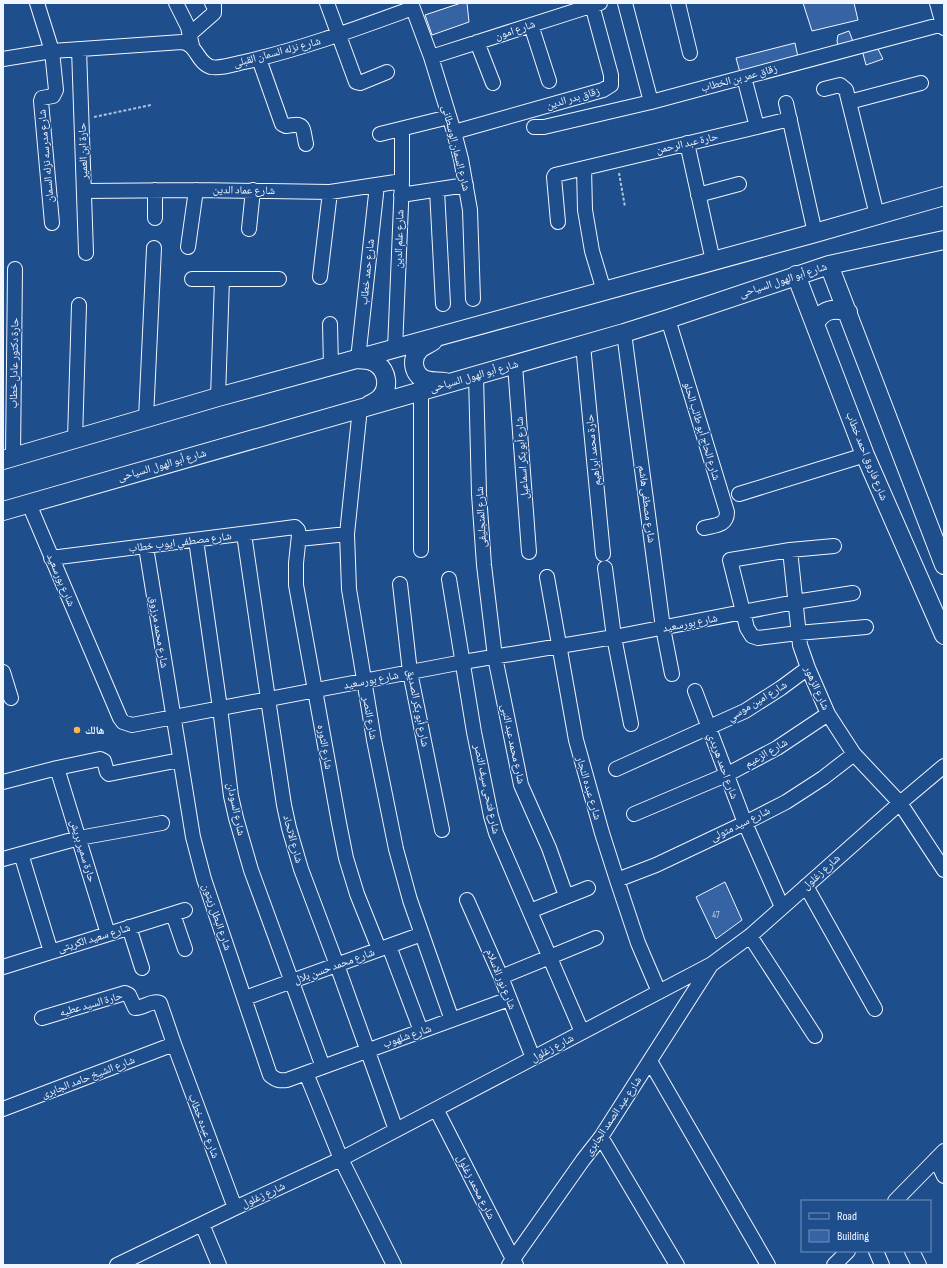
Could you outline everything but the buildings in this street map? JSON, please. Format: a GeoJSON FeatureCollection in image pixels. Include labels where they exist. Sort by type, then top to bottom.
{"type":"FeatureCollection","features":[{"type":"Feature","properties":{"kind":"main road"},"geometry":{"type":"LineString","coordinates":[[8,459],[218,397],[877,216],[944,196]]}},
{"type":"Feature","properties":{"kind":"main road","name":"شارع أبو الهول السياحى"},"geometry":{"type":"LineString","coordinates":[[3,511],[624,333],[829,265],[944,240]]}},
{"type":"Feature","properties":{"kind":"main road"},"geometry":{"type":"LineString","coordinates":[[829,265],[944,565]]}},
{"type":"Feature","properties":{"kind":"main road","name":"شارع فاروق احمد خطاب"},"geometry":{"type":"LineString","coordinates":[[796,275],[865,455],[944,635]]}},
{"type":"Feature","properties":{"kind":"main road"},"geometry":{"type":"LineString","coordinates":[[815,324],[819,317],[832,309],[840,309],[848,312]]}},
{"type":"Feature","properties":{"kind":"main road"},"geometry":{"type":"LineString","coordinates":[[440,336],[415,355],[413,362],[414,370],[418,376],[425,380],[452,382]]}},
{"type":"Feature","properties":{"kind":"main road"},"geometry":{"type":"LineString","coordinates":[[358,359],[369,360],[376,363],[386,376],[384,392],[380,398],[364,407]]}},
{"type":"Feature","properties":{"kind":"street"},"geometry":{"type":"LineString","coordinates":[[37,3],[52,51]]}},
{"type":"Feature","properties":{"kind":"street","name":"شارع نزله السمان القبلى"},"geometry":{"type":"LineString","coordinates":[[176,3],[191,40],[204,63],[212,67],[259,59],[338,35],[412,6]]}},
{"type":"Feature","properties":{"kind":"street"},"geometry":{"type":"LineString","coordinates":[[3,60],[52,51],[186,42],[191,40],[214,14],[214,6],[212,3]]}},
{"type":"Feature","properties":{"kind":"street"},"geometry":{"type":"LineString","coordinates":[[327,3],[356,82],[360,83],[387,72]]}},
{"type":"Feature","properties":{"kind":"street"},"geometry":{"type":"LineString","coordinates":[[625,3],[651,102]]}},
{"type":"Feature","properties":{"kind":"street"},"geometry":{"type":"LineString","coordinates":[[678,3],[690,53]]}},
{"type":"Feature","properties":{"kind":"street"},"geometry":{"type":"LineString","coordinates":[[937,3],[944,26]]}},
{"type":"Feature","properties":{"kind":"street","name":"شارع امون"},"geometry":{"type":"LineString","coordinates":[[431,57],[596,4]]}},
{"type":"Feature","properties":{"kind":"street","name":"زقاق بدر الدين"},"geometry":{"type":"LineString","coordinates":[[454,132],[603,90],[611,85],[611,75],[596,4]]}},
{"type":"Feature","properties":{"kind":"street","name":"شارع السمان الوسطانى"},"geometry":{"type":"LineString","coordinates":[[412,6],[431,57],[454,132],[466,185],[471,229],[473,299]]}},
{"type":"Feature","properties":{"kind":"street"},"geometry":{"type":"LineString","coordinates":[[531,25],[549,81]]}},
{"type":"Feature","properties":{"kind":"street","name":"زقاق عمر بن الخطاب"},"geometry":{"type":"LineString","coordinates":[[534,127],[544,127],[651,102],[944,26]]}},
{"type":"Feature","properties":{"kind":"street"},"geometry":{"type":"LineString","coordinates":[[477,42],[492,83]]}},
{"type":"Feature","properties":{"kind":"street","name":"حارة ابن العمير"},"geometry":{"type":"LineString","coordinates":[[80,49],[86,253]]}},
{"type":"Feature","properties":{"kind":"street","name":"شارع مدرسه نزله السمان"},"geometry":{"type":"LineString","coordinates":[[52,51],[56,90],[53,96],[42,98],[41,101],[52,223]]}},
{"type":"Feature","properties":{"kind":"street"},"geometry":{"type":"LineString","coordinates":[[259,59],[282,124],[286,126],[297,124],[300,126],[303,129],[306,144]]}},
{"type":"Feature","properties":{"kind":"street"},"geometry":{"type":"LineString","coordinates":[[744,77],[757,126]]}},
{"type":"Feature","properties":{"kind":"street"},"geometry":{"type":"LineString","coordinates":[[849,102],[921,83]]}},
{"type":"Feature","properties":{"kind":"street"},"geometry":{"type":"LineString","coordinates":[[824,89],[836,86],[844,87],[846,90],[877,216]]}},
{"type":"Feature","properties":{"kind":"street"},"geometry":{"type":"LineString","coordinates":[[786,104],[815,233]]}},
{"type":"Feature","properties":{"kind":"street"},"geometry":{"type":"LineString","coordinates":[[380,134],[449,117]]}},
{"type":"Feature","properties":{"kind":"street","name":"حارة عبد الرحمن"},"geometry":{"type":"LineString","coordinates":[[558,222],[554,176],[790,119]]}},
{"type":"Feature","properties":{"kind":"street","name":"شارع علم الدين"},"geometry":{"type":"LineString","coordinates":[[395,349],[402,188],[402,129]]}},
{"type":"Feature","properties":{"kind":"street"},"geometry":{"type":"LineString","coordinates":[[687,143],[713,261]]}},
{"type":"Feature","properties":{"kind":"street"},"geometry":{"type":"LineString","coordinates":[[584,168],[585,210],[592,251],[604,291]]}},
{"type":"Feature","properties":{"kind":"street"},"geometry":{"type":"LineString","coordinates":[[698,195],[739,184]]}},
{"type":"Feature","properties":{"kind":"street","name":"شارع عماد الدين"},"geometry":{"type":"LineString","coordinates":[[85,191],[253,190],[330,192],[377,185],[437,190],[466,185]]}},
{"type":"Feature","properties":{"kind":"street","name":"شارع حمد خطاب"},"geometry":{"type":"LineString","coordinates":[[358,359],[377,185]]}},
{"type":"Feature","properties":{"kind":"street"},"geometry":{"type":"LineString","coordinates":[[155,190],[155,218]]}},
{"type":"Feature","properties":{"kind":"street"},"geometry":{"type":"LineString","coordinates":[[188,247],[196,190]]}},
{"type":"Feature","properties":{"kind":"street"},"geometry":{"type":"LineString","coordinates":[[249,229],[253,190]]}},
{"type":"Feature","properties":{"kind":"street"},"geometry":{"type":"LineString","coordinates":[[437,190],[443,304]]}},
{"type":"Feature","properties":{"kind":"street"},"geometry":{"type":"LineString","coordinates":[[320,277],[330,192]]}},
{"type":"Feature","properties":{"kind":"street"},"geometry":{"type":"LineString","coordinates":[[146,418],[154,248]]}},
{"type":"Feature","properties":{"kind":"street","name":"حارة دكتور عادل خطاب"},"geometry":{"type":"LineString","coordinates":[[8,459],[15,269]]}},
{"type":"Feature","properties":{"kind":"street"},"geometry":{"type":"LineString","coordinates":[[192,279],[279,279]]}},
{"type":"Feature","properties":{"kind":"street"},"geometry":{"type":"LineString","coordinates":[[218,397],[222,279]]}},
{"type":"Feature","properties":{"kind":"street"},"geometry":{"type":"LineString","coordinates":[[75,439],[78,305]]}},
{"type":"Feature","properties":{"kind":"street","name":"شارع الحاج أبو طالب الحلو"},"geometry":{"type":"LineString","coordinates":[[668,319],[727,512],[727,517],[722,524],[704,528]]}},
{"type":"Feature","properties":{"kind":"street"},"geometry":{"type":"LineString","coordinates":[[330,324],[330,367]]}},
{"type":"Feature","properties":{"kind":"street","name":"شارع مصطفى هاشم"},"geometry":{"type":"LineString","coordinates":[[624,333],[663,628],[672,674]]}},
{"type":"Feature","properties":{"kind":"street","name":"حارة محمد ابراهيم"},"geometry":{"type":"LineString","coordinates":[[583,345],[603,554]]}},
{"type":"Feature","properties":{"kind":"street","name":"شارع أبو بكر اسماعيل"},"geometry":{"type":"LineString","coordinates":[[515,365],[529,552]]}},
{"type":"Feature","properties":{"kind":"street","name":"شارع المنجليفى"},"geometry":{"type":"LineString","coordinates":[[476,376],[479,494],[484,565],[495,657]]}},
{"type":"Feature","properties":{"kind":"street"},"geometry":{"type":"LineString","coordinates":[[421,391],[421,550]]}},
{"type":"Feature","properties":{"kind":"street","name":"شارع النصر"},"geometry":{"type":"LineString","coordinates":[[364,407],[347,534],[349,589],[374,740],[396,849],[410,900],[452,1020]]}},
{"type":"Feature","properties":{"kind":"street"},"geometry":{"type":"LineString","coordinates":[[739,494],[865,455]]}},
{"type":"Feature","properties":{"kind":"street","name":"شارع بورسعيد"},"geometry":{"type":"LineString","coordinates":[[29,504],[120,718],[123,722],[132,725],[172,716],[463,662],[614,637],[795,602],[853,593]]}},
{"type":"Feature","properties":{"kind":"street","name":"شارع مصطفي ايوب خطاب"},"geometry":{"type":"LineString","coordinates":[[51,558],[295,527],[298,530],[299,539]]}},
{"type":"Feature","properties":{"kind":"street","name":"شارع الاتحاد"},"geometry":{"type":"LineString","coordinates":[[244,534],[284,805],[289,828],[301,869],[396,1130]]}},
{"type":"Feature","properties":{"kind":"street"},"geometry":{"type":"LineString","coordinates":[[299,539],[347,534]]}},
{"type":"Feature","properties":{"kind":"street","name":"شارع الثوره"},"geometry":{"type":"LineString","coordinates":[[299,539],[296,563],[296,585],[346,858],[357,894],[384,947],[421,1031]]}},
{"type":"Feature","properties":{"kind":"street","name":"شارع السودان"},"geometry":{"type":"LineString","coordinates":[[196,540],[231,796],[236,818],[251,870],[323,1067]]}},
{"type":"Feature","properties":{"kind":"street","name":"شارع محمد مرزوق"},"geometry":{"type":"LineString","coordinates":[[146,546],[172,716]]}},
{"type":"Feature","properties":{"kind":"street"},"geometry":{"type":"LineString","coordinates":[[834,546],[790,550],[730,560],[747,628],[752,636],[758,638],[866,627]]}},
{"type":"Feature","properties":{"kind":"street","name":"شارع الزهور"},"geometry":{"type":"LineString","coordinates":[[790,550],[800,645],[808,668],[828,714],[854,754],[900,803],[944,870]]}},
{"type":"Feature","properties":{"kind":"street"},"geometry":{"type":"LineString","coordinates":[[605,568],[614,637],[631,724]]}},
{"type":"Feature","properties":{"kind":"street","name":"شارع عبده النجار"},"geometry":{"type":"LineString","coordinates":[[547,577],[576,740],[617,880],[638,942],[659,992]]}},
{"type":"Feature","properties":{"kind":"street","name":"شارع فتحى سيف النصر"},"geometry":{"type":"LineString","coordinates":[[449,579],[491,816],[501,847],[582,1032]]}},
{"type":"Feature","properties":{"kind":"street","name":"شارع أبو بكر الصديق"},"geometry":{"type":"LineString","coordinates":[[400,584],[410,672],[442,830]]}},
{"type":"Feature","properties":{"kind":"street","name":"شارع محمد عبد النبى"},"geometry":{"type":"LineString","coordinates":[[495,657],[522,785],[549,848],[566,896]]}},
{"type":"Feature","properties":{"kind":"street","name":"شارع امين موسي"},"geometry":{"type":"LineString","coordinates":[[616,769],[745,711],[808,668]]}},
{"type":"Feature","properties":{"kind":"street"},"geometry":{"type":"LineString","coordinates":[[3,672],[11,698]]}},
{"type":"Feature","properties":{"kind":"street","name":"شارع احمد هريدي"},"geometry":{"type":"LineString","coordinates":[[695,691],[745,823],[782,907]]}},
{"type":"Feature","properties":{"kind":"street","name":"شارع الزعيم"},"geometry":{"type":"LineString","coordinates":[[634,814],[726,775],[777,748],[828,714]]}},
{"type":"Feature","properties":{"kind":"street","name":"شارع البطل زيتون"},"geometry":{"type":"LineString","coordinates":[[172,716],[191,830],[198,856],[270,1075],[280,1081],[306,1073]]}},
{"type":"Feature","properties":{"kind":"street","name":"شارع سيد متولى"},"geometry":{"type":"LineString","coordinates":[[617,880],[656,864],[745,823],[786,802],[823,778],[854,754]]}},
{"type":"Feature","properties":{"kind":"street"},"geometry":{"type":"LineString","coordinates":[[3,782],[57,768],[102,759],[105,762],[107,772],[109,774],[180,760]]}},
{"type":"Feature","properties":{"kind":"street","name":"شارع زغلول"},"geometry":{"type":"LineString","coordinates":[[117,1265],[341,1159],[712,964],[750,936],[944,766]]}},
{"type":"Feature","properties":{"kind":"street","name":"حارة سمير بريش"},"geometry":{"type":"LineString","coordinates":[[57,768],[108,934]]}},
{"type":"Feature","properties":{"kind":"street"},"geometry":{"type":"LineString","coordinates":[[3,859],[79,838],[162,823]]}},
{"type":"Feature","properties":{"kind":"street"},"geometry":{"type":"LineString","coordinates":[[22,854],[51,952]]}},
{"type":"Feature","properties":{"kind":"street"},"geometry":{"type":"LineString","coordinates":[[806,886],[875,1009]]}},
{"type":"Feature","properties":{"kind":"street"},"geometry":{"type":"LineString","coordinates":[[530,911],[588,888]]}},
{"type":"Feature","properties":{"kind":"street","name":"شارع نور الاسلام"},"geometry":{"type":"LineString","coordinates":[[467,900],[501,977],[532,1058]]}},
{"type":"Feature","properties":{"kind":"street","name":"شارع سعيد الكريتى"},"geometry":{"type":"LineString","coordinates":[[3,967],[179,912],[184,931],[185,949]]}},
{"type":"Feature","properties":{"kind":"street"},"geometry":{"type":"LineString","coordinates":[[129,927],[142,968]]}},
{"type":"Feature","properties":{"kind":"street","name":"شارع محمد حسن بلال"},"geometry":{"type":"LineString","coordinates":[[245,998],[422,934]]}},
{"type":"Feature","properties":{"kind":"street"},"geometry":{"type":"LineString","coordinates":[[750,936],[815,1036]]}},
{"type":"Feature","properties":{"kind":"street"},"geometry":{"type":"LineString","coordinates":[[501,977],[596,938]]}},
{"type":"Feature","properties":{"kind":"street","name":"شارع عبد الصمد الجابرى"},"geometry":{"type":"LineString","coordinates":[[513,1263],[583,1160],[601,1137],[712,964]]}},
{"type":"Feature","properties":{"kind":"street","name":"حارة السيد عطيه"},"geometry":{"type":"LineString","coordinates":[[42,1018],[125,993],[129,996],[134,1007],[136,1008],[156,1002],[160,1003],[174,1044]]}},
{"type":"Feature","properties":{"kind":"street","name":"شارع شلهوب"},"geometry":{"type":"LineString","coordinates":[[306,1073],[509,999]]}},
{"type":"Feature","properties":{"kind":"street","name":"شارع الشيخ حامد الجابرى"},"geometry":{"type":"LineString","coordinates":[[3,1110],[174,1044]]}},
{"type":"Feature","properties":{"kind":"street","name":"شارع عبده خطاب"},"geometry":{"type":"LineString","coordinates":[[174,1044],[235,1208]]}},
{"type":"Feature","properties":{"kind":"street"},"geometry":{"type":"LineString","coordinates":[[650,1062],[768,1265]]}},
{"type":"Feature","properties":{"kind":"street"},"geometry":{"type":"LineString","coordinates":[[306,1073],[341,1159],[394,1265]]}},
{"type":"Feature","properties":{"kind":"street","name":"شارع محمد زغلول"},"geometry":{"type":"LineString","coordinates":[[436,1109],[513,1263]]}},
{"type":"Feature","properties":{"kind":"street"},"geometry":{"type":"LineString","coordinates":[[601,1137],[677,1265]]}},
{"type":"Feature","properties":{"kind":"street"},"geometry":{"type":"LineString","coordinates":[[940,1155],[944,1176]]}},
{"type":"Feature","properties":{"kind":"street"},"geometry":{"type":"LineString","coordinates":[[896,1200],[940,1155]]}},
{"type":"Feature","properties":{"kind":"street"},"geometry":{"type":"LineString","coordinates":[[202,1224],[220,1265]]}},
{"type":"Feature","properties":{"kind":"street"},"geometry":{"type":"LineString","coordinates":[[834,1265],[847,1252]]}},
{"type":"Feature","properties":{"kind":"street"},"geometry":{"type":"LineString","coordinates":[[876,1252],[882,1265]]}},
{"type":"Feature","properties":{"kind":"street"},"geometry":{"type":"LineString","coordinates":[[912,1252],[918,1265]]}},
{"type":"Feature","properties":{"kind":"path"},"geometry":{"type":"LineString","coordinates":[[82,119],[151,105]]}},
{"type":"Feature","properties":{"kind":"path"},"geometry":{"type":"LineString","coordinates":[[617,160],[625,207]]}},
{"type":"Feature","properties":{"kind":"place","name":"هالك"},"geometry":{"type":"Point","coordinates":[77,730]}}]}
